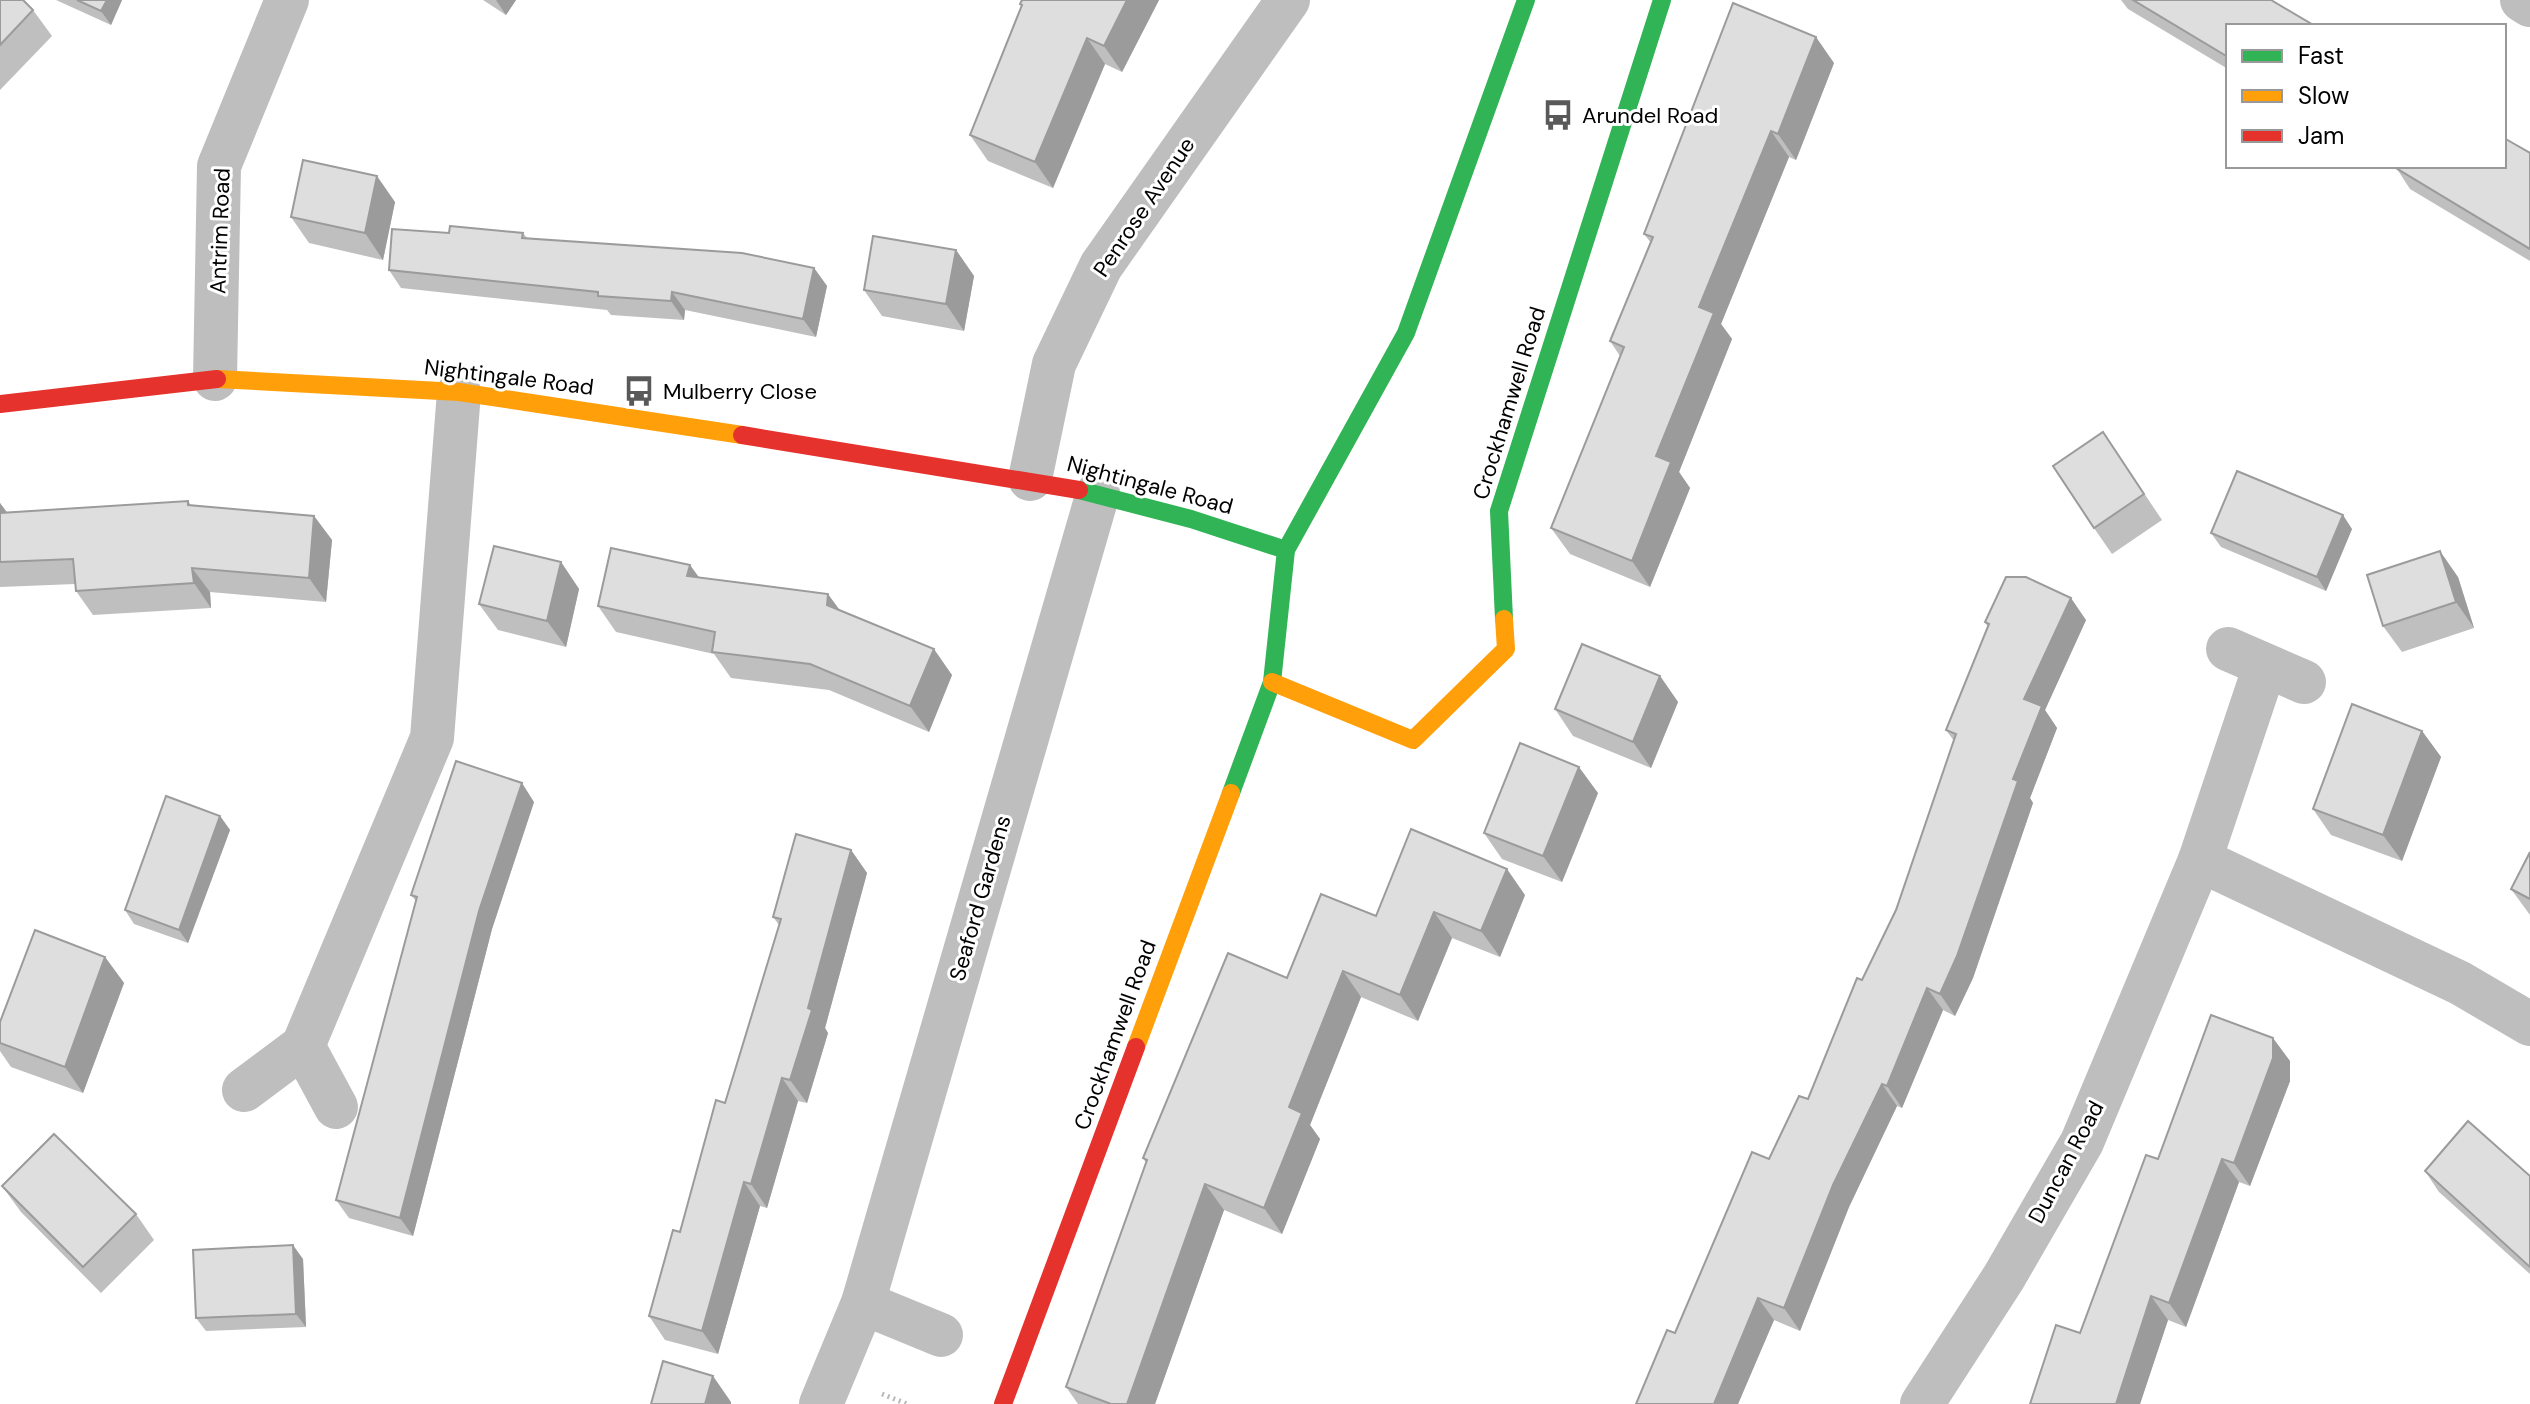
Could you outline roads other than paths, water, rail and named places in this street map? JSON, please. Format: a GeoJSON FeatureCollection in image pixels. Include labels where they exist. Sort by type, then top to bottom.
{"type":"FeatureCollection","features":[{"type":"Feature","properties":{"kind":"street","name":"Antrim Road"},"geometry":{"type":"LineString","coordinates":[[215,379],[219,166],[287,0]]}},
{"type":"Feature","properties":{"kind":"street","name":"Penrose Avenue"},"geometry":{"type":"LineString","coordinates":[[1030,479],[1054,364],[1101,266],[1288,0]]}},
{"type":"Feature","properties":{"kind":"street","name":"Crockhamwell Road"},"geometry":{"type":"LineString","coordinates":[[1003,1404],[1272,682],[1286,550],[1406,333],[1526,0]]}},
{"type":"Feature","properties":{"kind":"street","name":"Crockhamwell Road"},"geometry":{"type":"LineString","coordinates":[[1272,682],[1413,740],[1506,649],[1499,511],[1662,0]]}},
{"type":"Feature","properties":{"kind":"street"},"geometry":{"type":"LineString","coordinates":[[2522,0],[2530,5]]}},
{"type":"Feature","properties":{"kind":"street","name":"Nightingale Road"},"geometry":{"type":"LineString","coordinates":[[0,404],[215,379],[459,392],[1030,479],[1098,493],[1220,527],[1286,550]]}},
{"type":"Feature","properties":{"kind":"street"},"geometry":{"type":"LineString","coordinates":[[244,1090],[303,1046],[432,738],[459,392]]}},
{"type":"Feature","properties":{"kind":"street","name":"Seaford Gardens"},"geometry":{"type":"LineString","coordinates":[[821,1404],[863,1303],[1098,493]]}},
{"type":"Feature","properties":{"kind":"street","name":"Duncan Road"},"geometry":{"type":"LineString","coordinates":[[1922,1404],[2004,1277],[2082,1142],[2200,860],[2265,666]]}},
{"type":"Feature","properties":{"kind":"street"},"geometry":{"type":"LineString","coordinates":[[2200,860],[2460,983],[2530,1024]]}},
{"type":"Feature","properties":{"kind":"street"},"geometry":{"type":"LineString","coordinates":[[303,1046],[336,1107]]}},
{"type":"Feature","properties":{"kind":"street"},"geometry":{"type":"LineString","coordinates":[[863,1303],[941,1335]]}},
{"type":"Feature","properties":{"kind":"place","name":"Arundel Road"},"geometry":{"type":"Point","coordinates":[1558,115]}},
{"type":"Feature","properties":{"kind":"place","name":"Mulberry Close"},"geometry":{"type":"Point","coordinates":[639,391]}}]}
